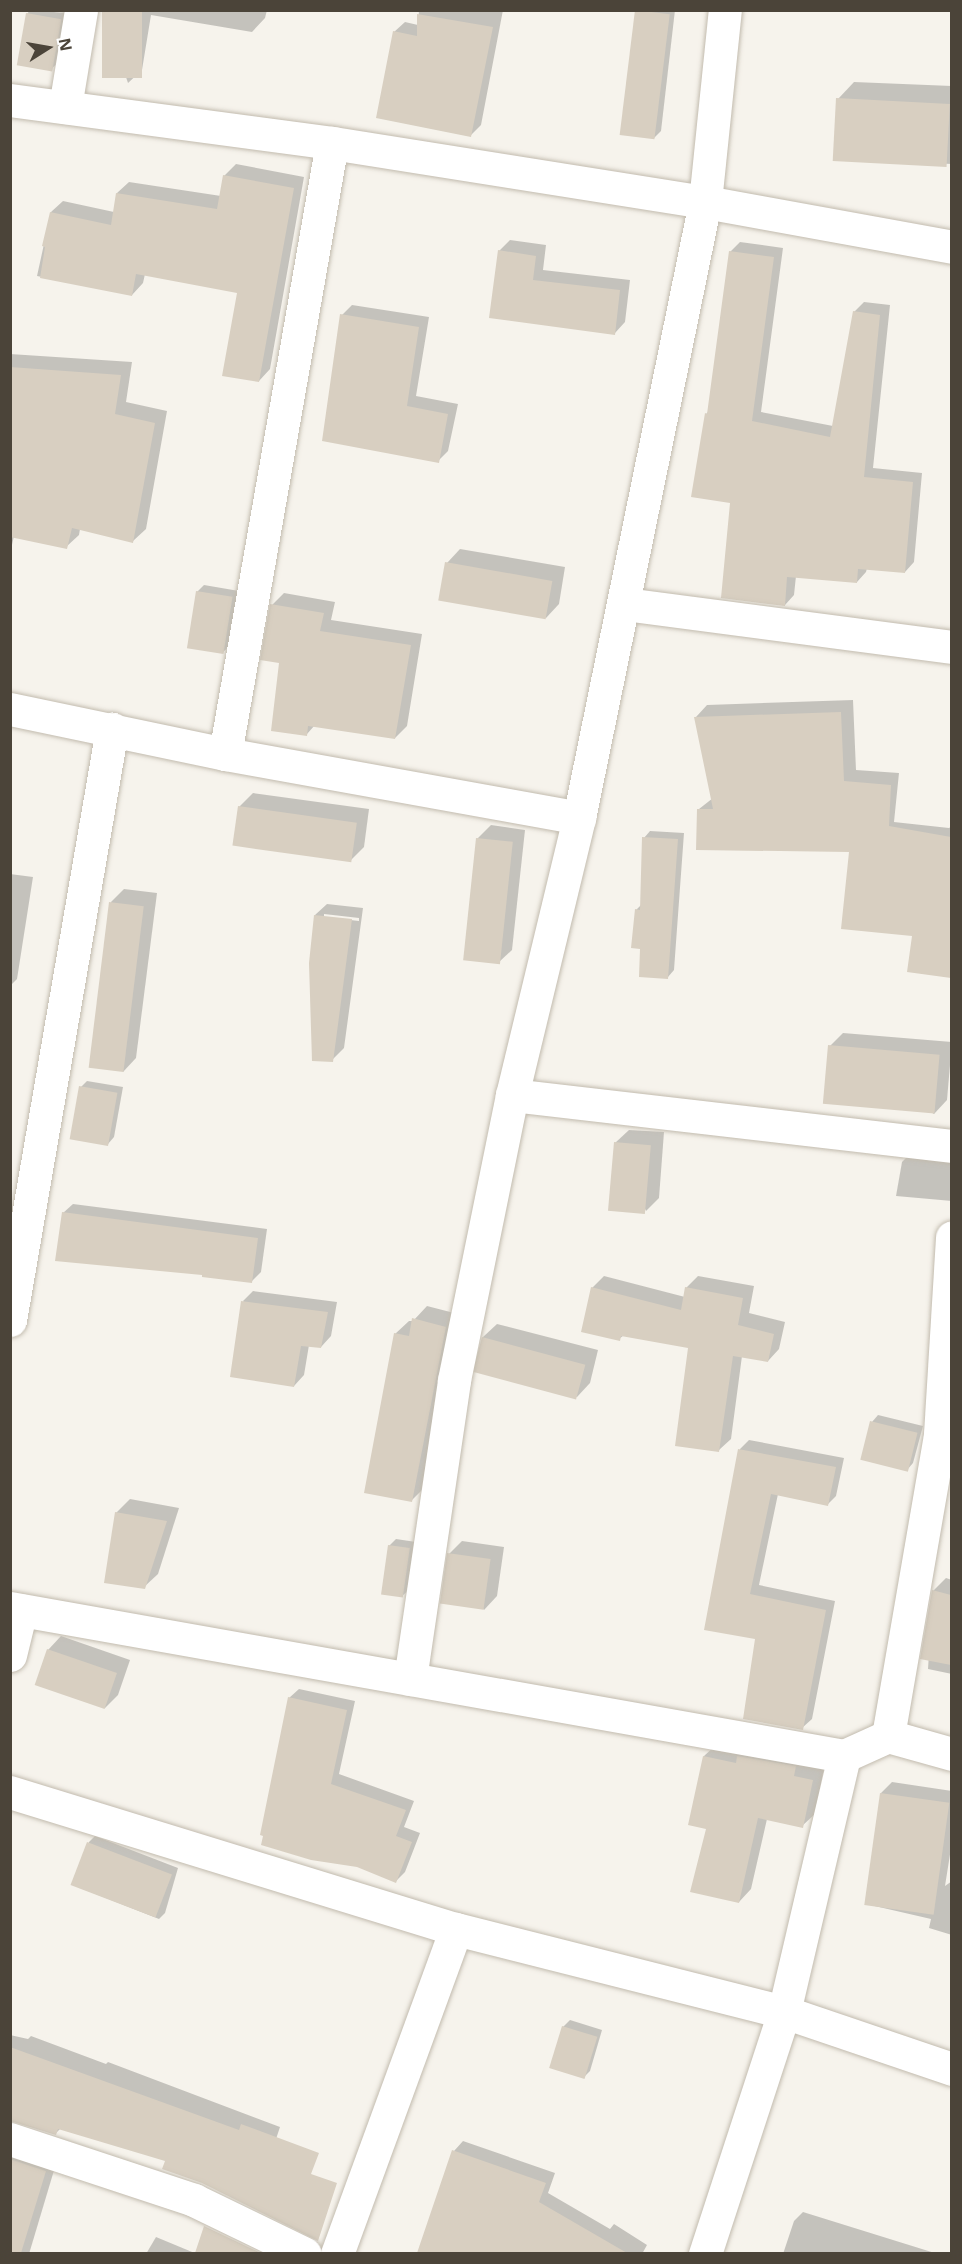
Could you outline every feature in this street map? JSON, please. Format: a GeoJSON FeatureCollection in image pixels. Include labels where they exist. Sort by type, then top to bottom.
{"type":"FeatureCollection","features":[{"type":"Feature","properties":{"kind":"street"},"geometry":{"type":"LineString","coordinates":[[65,107],[81,10]]}},
{"type":"Feature","properties":{"kind":"street"},"geometry":{"type":"LineString","coordinates":[[410,1679],[454,1380],[512,1095],[579,818],[625,604],[705,202],[725,10]]}},
{"type":"Feature","properties":{"kind":"street"},"geometry":{"type":"LineString","coordinates":[[10,100],[332,143],[705,202],[951,247]]}},
{"type":"Feature","properties":{"kind":"street"},"geometry":{"type":"LineString","coordinates":[[225,754],[332,143]]}},
{"type":"Feature","properties":{"kind":"street"},"geometry":{"type":"LineString","coordinates":[[625,604],[951,647]]}},
{"type":"Feature","properties":{"kind":"street"},"geometry":{"type":"LineString","coordinates":[[10,709],[225,754],[579,818]]}},
{"type":"Feature","properties":{"kind":"street"},"geometry":{"type":"LineString","coordinates":[[10,1320],[112,729]]}},
{"type":"Feature","properties":{"kind":"street"},"geometry":{"type":"LineString","coordinates":[[512,1095],[951,1146]]}},
{"type":"Feature","properties":{"kind":"street"},"geometry":{"type":"LineString","coordinates":[[888,1736],[940,1434],[951,1237]]}},
{"type":"Feature","properties":{"kind":"street"},"geometry":{"type":"LineString","coordinates":[[10,1655],[16,1609],[844,1756],[888,1736],[951,1754]]}},
{"type":"Feature","properties":{"kind":"street"},"geometry":{"type":"LineString","coordinates":[[705,2253],[784,2012],[844,1756]]}},
{"type":"Feature","properties":{"kind":"street"},"geometry":{"type":"LineString","coordinates":[[10,1792],[456,1929],[784,2012],[951,2069]]}},
{"type":"Feature","properties":{"kind":"street"},"geometry":{"type":"LineString","coordinates":[[337,2253],[456,1929]]}},
{"type":"Feature","properties":{"kind":"street"},"geometry":{"type":"LineString","coordinates":[[10,2139],[194,2200],[305,2253]]}},
{"type":"Feature","properties":{"kind":"building"},"geometry":{"type":"Polygon","coordinates":[[[102,10],[142,10],[142,78],[102,78],[102,10]]]}},
{"type":"Feature","properties":{"kind":"building"},"geometry":{"type":"Polygon","coordinates":[[[635,10],[670,14],[654,139],[620,135],[635,10]]]}},
{"type":"Feature","properties":{"kind":"building"},"geometry":{"type":"Polygon","coordinates":[[[26,13],[61,19],[52,71],[17,65],[26,13]]]}},
{"type":"Feature","properties":{"kind":"building"},"geometry":{"type":"Polygon","coordinates":[[[417,14],[493,27],[471,137],[376,118],[393,31],[417,36],[417,14]]]}},
{"type":"Feature","properties":{"kind":"building"},"geometry":{"type":"Polygon","coordinates":[[[836,98],[950,104],[947,167],[833,161],[836,98]]]}},
{"type":"Feature","properties":{"kind":"building"},"geometry":{"type":"Polygon","coordinates":[[[223,175],[294,188],[259,382],[222,376],[237,293],[136,274],[132,296],[40,278],[45,247],[42,246],[50,212],[111,225],[116,193],[217,209],[223,175]]]}},
{"type":"Feature","properties":{"kind":"building"},"geometry":{"type":"Polygon","coordinates":[[[498,250],[536,256],[533,280],[620,290],[615,335],[489,318],[498,250]]]}},
{"type":"Feature","properties":{"kind":"building"},"geometry":{"type":"Polygon","coordinates":[[[729,251],[774,257],[752,421],[830,437],[853,311],[880,315],[864,477],[913,482],[905,573],[858,569],[857,583],[787,577],[785,606],[721,598],[730,503],[691,497],[705,413],[707,414],[729,251]]]}},
{"type":"Feature","properties":{"kind":"building"},"geometry":{"type":"Polygon","coordinates":[[[340,314],[419,327],[407,406],[448,414],[439,463],[322,441],[340,314]]]}},
{"type":"Feature","properties":{"kind":"building"},"geometry":{"type":"Polygon","coordinates":[[[10,367],[121,375],[115,414],[155,423],[133,543],[72,528],[67,549],[10,537],[10,367]]]}},
{"type":"Feature","properties":{"kind":"building"},"geometry":{"type":"Polygon","coordinates":[[[445,562],[552,581],[546,619],[438,600],[445,562]]]}},
{"type":"Feature","properties":{"kind":"building"},"geometry":{"type":"Polygon","coordinates":[[[196,591],[233,597],[223,654],[187,648],[196,591]]]}},
{"type":"Feature","properties":{"kind":"building"},"geometry":{"type":"Polygon","coordinates":[[[270,604],[324,613],[320,631],[411,645],[395,739],[308,726],[307,736],[271,731],[279,663],[260,660],[270,604]]]}},
{"type":"Feature","properties":{"kind":"building"},"geometry":{"type":"Polygon","coordinates":[[[841,712],[844,781],[891,785],[889,826],[951,837],[951,978],[907,972],[912,936],[841,929],[849,852],[696,850],[697,809],[713,809],[694,717],[841,712]]]}},
{"type":"Feature","properties":{"kind":"building"},"geometry":{"type":"Polygon","coordinates":[[[238,806],[357,823],[351,862],[232,846],[238,806]]]}},
{"type":"Feature","properties":{"kind":"building"},"geometry":{"type":"Polygon","coordinates":[[[642,837],[678,839],[668,979],[639,977],[640,949],[631,948],[635,909],[640,910],[642,837]]]}},
{"type":"Feature","properties":{"kind":"building"},"geometry":{"type":"Polygon","coordinates":[[[476,838],[513,842],[500,964],[463,960],[476,838]]]}},
{"type":"Feature","properties":{"kind":"building"},"geometry":{"type":"Polygon","coordinates":[[[109,902],[144,906],[123,1072],[89,1068],[109,902]]]}},
{"type":"Feature","properties":{"kind":"building"},"geometry":{"type":"Polygon","coordinates":[[[314,915],[352,919],[333,1062],[312,1061],[309,963],[314,915]]]}},
{"type":"Feature","properties":{"kind":"building"},"geometry":{"type":"Polygon","coordinates":[[[828,1045],[940,1055],[934,1114],[823,1104],[828,1045]]]}},
{"type":"Feature","properties":{"kind":"building"},"geometry":{"type":"Polygon","coordinates":[[[79,1086],[117,1093],[108,1146],[70,1139],[79,1086]]]}},
{"type":"Feature","properties":{"kind":"building"},"geometry":{"type":"Polygon","coordinates":[[[614,1142],[651,1145],[645,1214],[608,1211],[614,1142]]]}},
{"type":"Feature","properties":{"kind":"building"},"geometry":{"type":"Polygon","coordinates":[[[62,1212],[258,1238],[252,1283],[202,1277],[202,1275],[55,1261],[62,1212]]]}},
{"type":"Feature","properties":{"kind":"building"},"geometry":{"type":"Polygon","coordinates":[[[591,1287],[681,1310],[685,1287],[743,1298],[738,1325],[774,1334],[768,1362],[733,1356],[719,1452],[675,1446],[688,1348],[621,1336],[620,1341],[581,1332],[591,1287]]]}},
{"type":"Feature","properties":{"kind":"building"},"geometry":{"type":"Polygon","coordinates":[[[241,1301],[328,1312],[321,1348],[301,1346],[294,1387],[230,1377],[241,1301]]]}},
{"type":"Feature","properties":{"kind":"building"},"geometry":{"type":"Polygon","coordinates":[[[412,1318],[446,1327],[412,1502],[364,1493],[394,1333],[409,1336],[412,1318]]]}},
{"type":"Feature","properties":{"kind":"building"},"geometry":{"type":"Polygon","coordinates":[[[482,1337],[585,1365],[576,1399],[473,1372],[482,1337]]]}},
{"type":"Feature","properties":{"kind":"building"},"geometry":{"type":"Polygon","coordinates":[[[870,1421],[918,1433],[908,1472],[860,1460],[870,1421]]]}},
{"type":"Feature","properties":{"kind":"building"},"geometry":{"type":"Polygon","coordinates":[[[738,1449],[836,1467],[828,1506],[771,1494],[750,1594],[826,1610],[803,1730],[743,1719],[755,1639],[704,1630],[738,1449]]]}},
{"type":"Feature","properties":{"kind":"building"},"geometry":{"type":"Polygon","coordinates":[[[115,1512],[167,1521],[145,1589],[104,1583],[115,1512]]]}},
{"type":"Feature","properties":{"kind":"building"},"geometry":{"type":"Polygon","coordinates":[[[388,1545],[410,1548],[403,1598],[381,1595],[388,1545]]]}},
{"type":"Feature","properties":{"kind":"building"},"geometry":{"type":"Polygon","coordinates":[[[447,1553],[491,1559],[483,1610],[440,1604],[447,1553]]]}},
{"type":"Feature","properties":{"kind":"building"},"geometry":{"type":"Polygon","coordinates":[[[932,1590],[951,1595],[951,1665],[920,1659],[932,1590]]]}},
{"type":"Feature","properties":{"kind":"building"},"geometry":{"type":"Polygon","coordinates":[[[47,1649],[117,1673],[105,1709],[35,1685],[47,1649]]]}},
{"type":"Feature","properties":{"kind":"building"},"geometry":{"type":"Polygon","coordinates":[[[288,1697],[347,1710],[331,1784],[406,1810],[396,1836],[412,1842],[396,1883],[357,1867],[311,1860],[261,1845],[263,1836],[260,1835],[288,1697]]]}},
{"type":"Feature","properties":{"kind":"building"},"geometry":{"type":"Polygon","coordinates":[[[703,1756],[736,1763],[737,1756],[796,1766],[794,1776],[813,1780],[803,1828],[758,1818],[739,1903],[690,1892],[706,1829],[688,1825],[703,1756]]]}},
{"type":"Feature","properties":{"kind":"building"},"geometry":{"type":"Polygon","coordinates":[[[880,1793],[949,1803],[934,1915],[864,1905],[880,1793]]]}},
{"type":"Feature","properties":{"kind":"building"},"geometry":{"type":"Polygon","coordinates":[[[87,1842],[172,1875],[155,1918],[71,1885],[87,1842]]]}},
{"type":"Feature","properties":{"kind":"building"},"geometry":{"type":"Polygon","coordinates":[[[562,2026],[597,2037],[585,2079],[549,2068],[562,2026]]]}},
{"type":"Feature","properties":{"kind":"building"},"geometry":{"type":"Polygon","coordinates":[[[10,2047],[239,2130],[241,2124],[319,2153],[311,2174],[337,2183],[318,2241],[202,2183],[162,2169],[165,2161],[58,2129],[56,2135],[10,2121],[10,2047]]]}},
{"type":"Feature","properties":{"kind":"building"},"geometry":{"type":"Polygon","coordinates":[[[452,2150],[546,2183],[539,2202],[627,2253],[417,2253],[452,2150]]]}},
{"type":"Feature","properties":{"kind":"building"},"geometry":{"type":"Polygon","coordinates":[[[10,2159],[46,2171],[21,2253],[10,2253],[10,2159]]]}},
{"type":"Feature","properties":{"kind":"building"},"geometry":{"type":"Polygon","coordinates":[[[204,2226],[261,2253],[195,2253],[204,2226]]]}}]}
